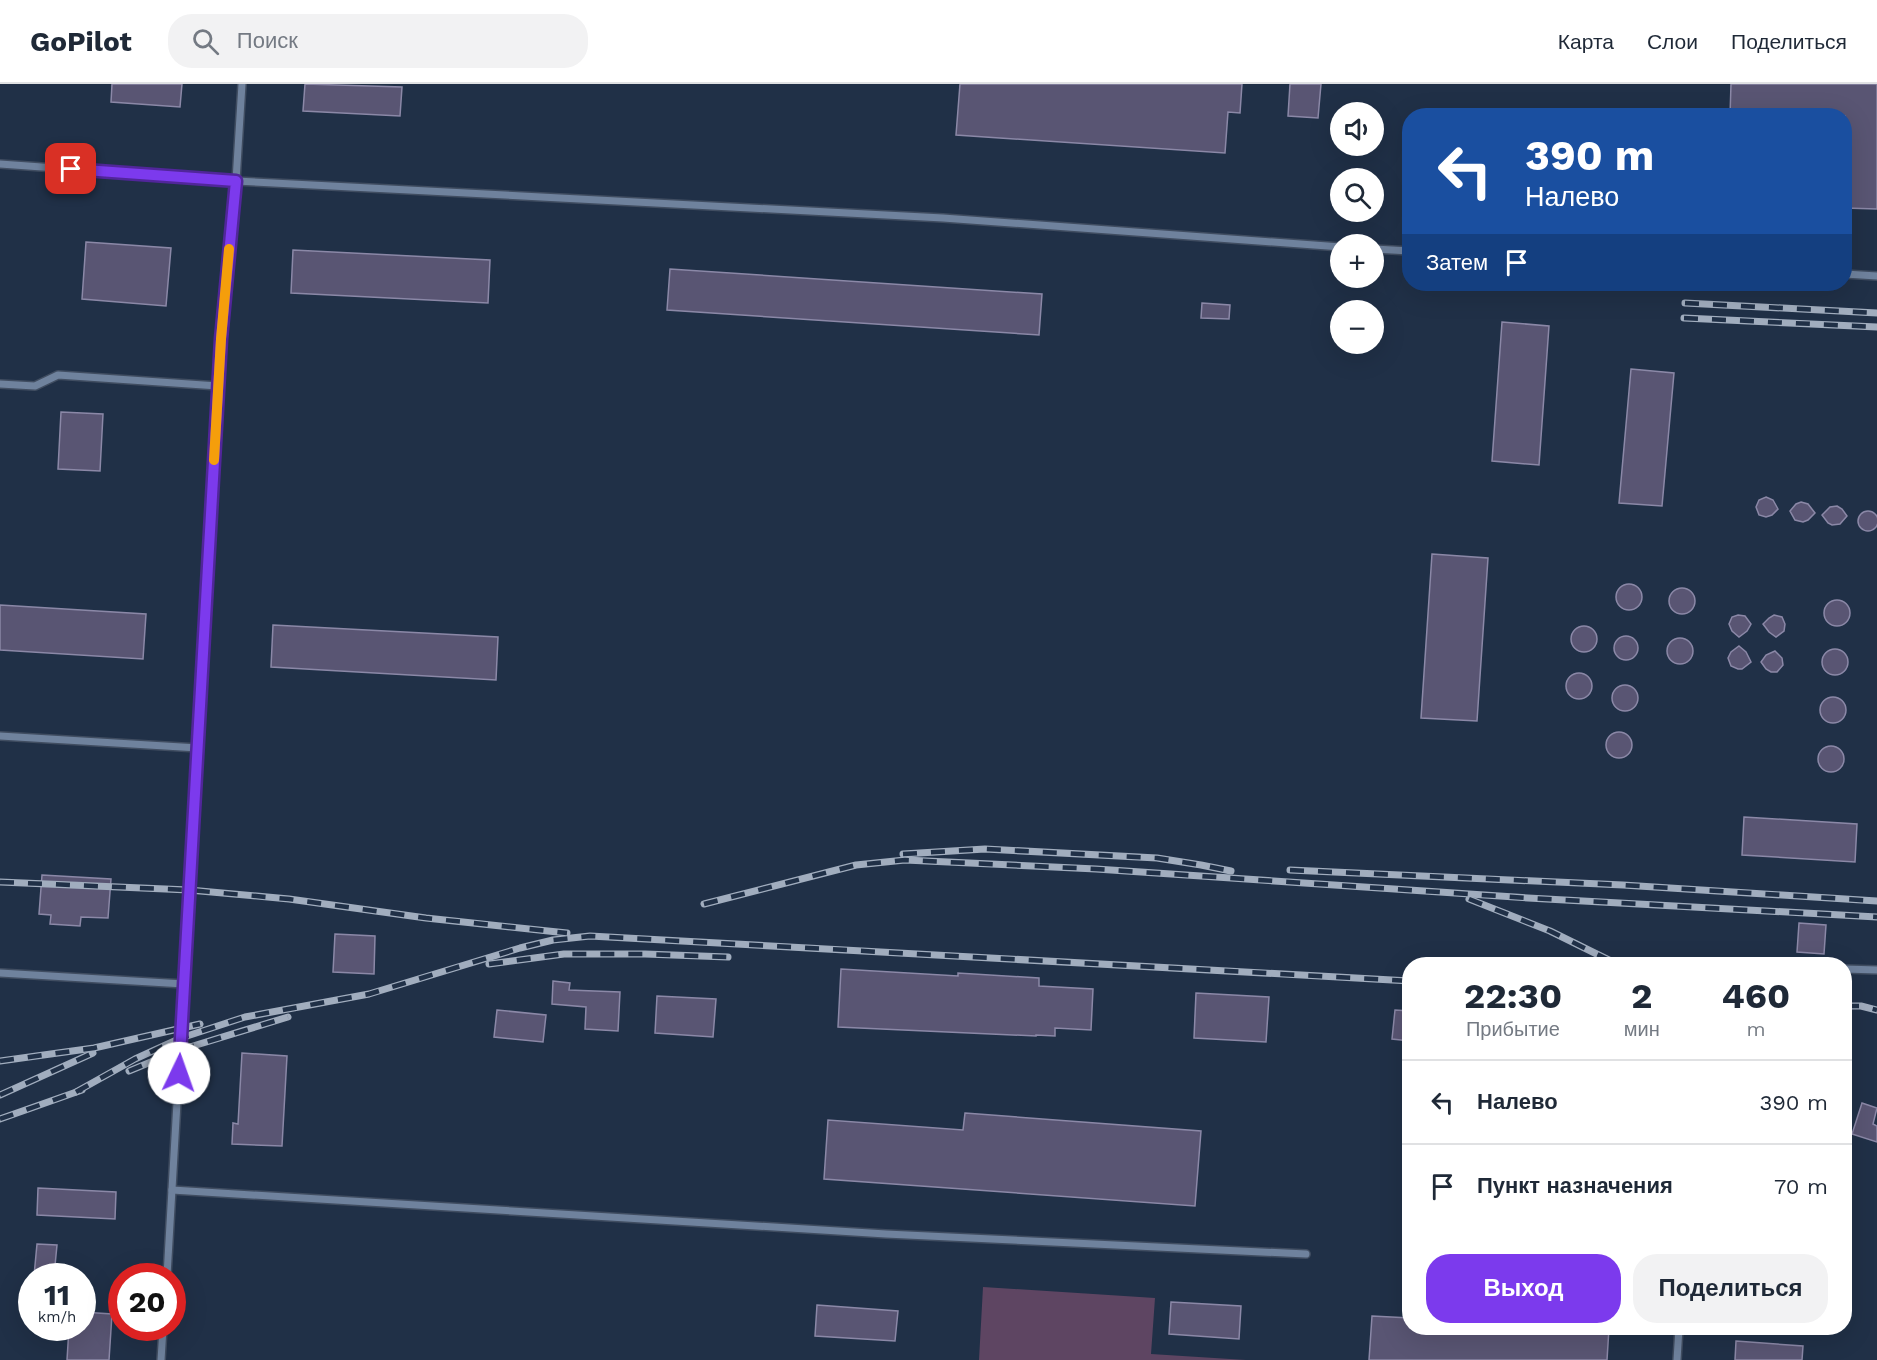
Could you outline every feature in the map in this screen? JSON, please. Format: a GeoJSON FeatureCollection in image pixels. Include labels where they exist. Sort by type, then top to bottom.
{"type":"FeatureCollection","features":[{"type":"Feature","properties":{"kind":"lane"},"geometry":{"type":"LineString","coordinates":[[168,1263],[218,386],[242,84]]}},
{"type":"Feature","properties":{"kind":"lane"},"geometry":{"type":"LineString","coordinates":[[0,164],[236,181],[943,218],[1330,246]]}},
{"type":"Feature","properties":{"kind":"lane"},"geometry":{"type":"LineString","coordinates":[[1384,250],[1402,251]]}},
{"type":"Feature","properties":{"kind":"lane"},"geometry":{"type":"LineString","coordinates":[[1852,274],[1877,276]]}},
{"type":"Feature","properties":{"kind":"lane"},"geometry":{"type":"LineString","coordinates":[[0,384],[35,386],[58,375],[218,386]]}},
{"type":"Feature","properties":{"kind":"lane"},"geometry":{"type":"LineString","coordinates":[[0,736],[198,748]]}},
{"type":"Feature","properties":{"kind":"lane"},"geometry":{"type":"LineString","coordinates":[[1852,969],[1877,970]]}},
{"type":"Feature","properties":{"kind":"lane"},"geometry":{"type":"LineString","coordinates":[[0,973],[184,984]]}},
{"type":"Feature","properties":{"kind":"lane"},"geometry":{"type":"LineString","coordinates":[[172,1190],[886,1234],[1306,1254]]}},
{"type":"Feature","properties":{"kind":"lane"},"geometry":{"type":"LineString","coordinates":[[1677,1360],[1679,1335]]}},
{"type":"Feature","properties":{"kind":"lane"},"geometry":{"type":"LineString","coordinates":[[161,1360],[162,1341]]}},
{"type":"Feature","properties":{"kind":"shaded area"},"geometry":{"type":"Polygon","coordinates":[[[983,1287],[1155,1298],[1151,1354],[1246,1360],[979,1360],[983,1287]]]}},
{"type":"Feature","properties":{"kind":"building"},"geometry":{"type":"Polygon","coordinates":[[[112,84],[182,84],[180,107],[111,102],[112,84]]]}},
{"type":"Feature","properties":{"kind":"building"},"geometry":{"type":"Polygon","coordinates":[[[305,84],[402,87],[400,116],[303,111],[305,84]]]}},
{"type":"Feature","properties":{"kind":"building"},"geometry":{"type":"Polygon","coordinates":[[[960,84],[1242,84],[1240,113],[1228,112],[1225,153],[956,135],[960,84]]]}},
{"type":"Feature","properties":{"kind":"building"},"geometry":{"type":"Polygon","coordinates":[[[1290,84],[1321,84],[1318,118],[1288,116],[1290,84]]]}},
{"type":"Feature","properties":{"kind":"building"},"geometry":{"type":"Polygon","coordinates":[[[1731,84],[1877,84],[1877,209],[1852,208],[1852,108],[1730,108],[1731,84]]]}},
{"type":"Feature","properties":{"kind":"building"},"geometry":{"type":"Polygon","coordinates":[[[86,242],[171,248],[166,306],[82,299],[86,242]]]}},
{"type":"Feature","properties":{"kind":"building"},"geometry":{"type":"Polygon","coordinates":[[[293,250],[490,260],[488,303],[291,293],[293,250]]]}},
{"type":"Feature","properties":{"kind":"building"},"geometry":{"type":"Polygon","coordinates":[[[670,269],[1042,294],[1039,335],[667,310],[670,269]]]}},
{"type":"Feature","properties":{"kind":"building"},"geometry":{"type":"Polygon","coordinates":[[[1202,303],[1230,305],[1229,319],[1201,318],[1202,303]]]}},
{"type":"Feature","properties":{"kind":"building"},"geometry":{"type":"Polygon","coordinates":[[[1502,322],[1549,326],[1539,465],[1492,461],[1502,322]]]}},
{"type":"Feature","properties":{"kind":"building"},"geometry":{"type":"Polygon","coordinates":[[[1631,369],[1674,373],[1662,506],[1619,503],[1631,369]]]}},
{"type":"Feature","properties":{"kind":"building"},"geometry":{"type":"Polygon","coordinates":[[[61,412],[103,414],[100,471],[58,469],[61,412]]]}},
{"type":"Feature","properties":{"kind":"building"},"geometry":{"type":"Polygon","coordinates":[[[1766,497],[1773,500],[1778,509],[1766,517],[1759,515],[1756,507],[1759,500],[1766,497]]]}},
{"type":"Feature","properties":{"kind":"building"},"geometry":{"type":"Polygon","coordinates":[[[1801,502],[1808,504],[1815,513],[1803,522],[1795,520],[1790,511],[1801,502]]]}},
{"type":"Feature","properties":{"kind":"building"},"geometry":{"type":"Polygon","coordinates":[[[1837,506],[1847,516],[1840,524],[1832,525],[1822,515],[1830,507],[1837,506]]]}},
{"type":"Feature","properties":{"kind":"building"},"geometry":{"type":"Polygon","coordinates":[[[1868,511],[1875,514],[1878,521],[1875,528],[1868,531],[1861,528],[1858,521],[1861,514],[1868,511]]]}},
{"type":"Feature","properties":{"kind":"building"},"geometry":{"type":"Polygon","coordinates":[[[1432,554],[1488,558],[1477,721],[1421,718],[1432,554]]]}},
{"type":"Feature","properties":{"kind":"building"},"geometry":{"type":"Polygon","coordinates":[[[1629,584],[1638,588],[1642,597],[1638,606],[1629,610],[1620,606],[1616,597],[1620,588],[1629,584]]]}},
{"type":"Feature","properties":{"kind":"building"},"geometry":{"type":"Polygon","coordinates":[[[1682,588],[1691,592],[1695,601],[1691,610],[1682,614],[1673,610],[1669,601],[1673,592],[1682,588]]]}},
{"type":"Feature","properties":{"kind":"building"},"geometry":{"type":"Polygon","coordinates":[[[1837,600],[1846,604],[1850,613],[1846,622],[1837,626],[1828,622],[1824,613],[1828,604],[1837,600]]]}},
{"type":"Feature","properties":{"kind":"building"},"geometry":{"type":"Polygon","coordinates":[[[0,605],[146,614],[143,659],[0,650],[0,605]]]}},
{"type":"Feature","properties":{"kind":"building"},"geometry":{"type":"Polygon","coordinates":[[[1774,615],[1782,617],[1785,624],[1784,631],[1776,637],[1763,624],[1774,615]]]}},
{"type":"Feature","properties":{"kind":"building"},"geometry":{"type":"Polygon","coordinates":[[[1745,616],[1751,624],[1747,631],[1739,637],[1732,631],[1729,624],[1732,617],[1745,616]]]}},
{"type":"Feature","properties":{"kind":"building"},"geometry":{"type":"Polygon","coordinates":[[[273,625],[498,637],[496,680],[271,667],[273,625]]]}},
{"type":"Feature","properties":{"kind":"building"},"geometry":{"type":"Polygon","coordinates":[[[1584,626],[1593,630],[1597,639],[1593,648],[1584,652],[1575,648],[1571,639],[1575,630],[1584,626]]]}},
{"type":"Feature","properties":{"kind":"building"},"geometry":{"type":"Polygon","coordinates":[[[1621,636],[1631,636],[1638,643],[1638,653],[1631,660],[1621,660],[1614,653],[1614,643],[1621,636]]]}},
{"type":"Feature","properties":{"kind":"building"},"geometry":{"type":"Polygon","coordinates":[[[1680,638],[1689,642],[1693,651],[1689,660],[1680,664],[1671,660],[1667,651],[1671,642],[1680,638]]]}},
{"type":"Feature","properties":{"kind":"building"},"geometry":{"type":"Polygon","coordinates":[[[1739,646],[1746,652],[1751,662],[1742,669],[1731,666],[1728,658],[1731,652],[1739,646]]]}},
{"type":"Feature","properties":{"kind":"building"},"geometry":{"type":"Polygon","coordinates":[[[1835,649],[1844,653],[1848,662],[1844,671],[1835,675],[1826,671],[1822,662],[1826,653],[1835,649]]]}},
{"type":"Feature","properties":{"kind":"building"},"geometry":{"type":"Polygon","coordinates":[[[1775,651],[1782,658],[1783,665],[1777,672],[1771,672],[1761,662],[1766,655],[1775,651]]]}},
{"type":"Feature","properties":{"kind":"building"},"geometry":{"type":"Polygon","coordinates":[[[1579,673],[1588,677],[1592,686],[1588,695],[1579,699],[1570,695],[1566,686],[1570,677],[1579,673]]]}},
{"type":"Feature","properties":{"kind":"building"},"geometry":{"type":"Polygon","coordinates":[[[1625,685],[1634,689],[1638,698],[1634,707],[1625,711],[1616,707],[1612,698],[1616,689],[1625,685]]]}},
{"type":"Feature","properties":{"kind":"building"},"geometry":{"type":"Polygon","coordinates":[[[1833,697],[1842,701],[1846,710],[1842,719],[1833,723],[1824,719],[1820,710],[1824,701],[1833,697]]]}},
{"type":"Feature","properties":{"kind":"building"},"geometry":{"type":"Polygon","coordinates":[[[1619,732],[1628,736],[1632,745],[1628,754],[1619,758],[1610,754],[1606,745],[1610,736],[1619,732]]]}},
{"type":"Feature","properties":{"kind":"building"},"geometry":{"type":"Polygon","coordinates":[[[1831,746],[1840,750],[1844,759],[1840,768],[1831,772],[1822,768],[1818,759],[1822,750],[1831,746]]]}},
{"type":"Feature","properties":{"kind":"building"},"geometry":{"type":"Polygon","coordinates":[[[1744,817],[1857,824],[1855,862],[1742,855],[1744,817]]]}},
{"type":"Feature","properties":{"kind":"building"},"geometry":{"type":"Polygon","coordinates":[[[42,875],[111,879],[108,918],[81,917],[80,926],[50,924],[51,915],[39,914],[42,875]]]}},
{"type":"Feature","properties":{"kind":"building"},"geometry":{"type":"Polygon","coordinates":[[[1799,923],[1826,925],[1824,954],[1797,952],[1799,923]]]}},
{"type":"Feature","properties":{"kind":"building"},"geometry":{"type":"Polygon","coordinates":[[[335,934],[375,936],[374,974],[333,972],[335,934]]]}},
{"type":"Feature","properties":{"kind":"building"},"geometry":{"type":"Polygon","coordinates":[[[841,969],[1039,978],[1039,986],[1093,989],[1091,1030],[1055,1028],[1055,1036],[1036,1036],[838,1027],[841,969]]]}},
{"type":"Feature","properties":{"kind":"building"},"geometry":{"type":"Polygon","coordinates":[[[553,981],[570,983],[569,990],[620,992],[618,1031],[585,1029],[586,1007],[552,1004],[553,981]]]}},
{"type":"Feature","properties":{"kind":"building"},"geometry":{"type":"Polygon","coordinates":[[[1196,993],[1269,997],[1266,1042],[1194,1038],[1196,993]]]}},
{"type":"Feature","properties":{"kind":"building"},"geometry":{"type":"Polygon","coordinates":[[[657,996],[716,999],[713,1037],[655,1033],[657,996]]]}},
{"type":"Feature","properties":{"kind":"building"},"geometry":{"type":"Polygon","coordinates":[[[497,1010],[546,1015],[543,1042],[494,1037],[497,1010]]]}},
{"type":"Feature","properties":{"kind":"building"},"geometry":{"type":"Polygon","coordinates":[[[1395,1010],[1402,1010],[1402,1040],[1392,1039],[1395,1010]]]}},
{"type":"Feature","properties":{"kind":"building"},"geometry":{"type":"Polygon","coordinates":[[[242,1053],[287,1056],[282,1146],[232,1144],[233,1123],[238,1124],[242,1053]]]}},
{"type":"Feature","properties":{"kind":"building"},"geometry":{"type":"Polygon","coordinates":[[[1862,1103],[1877,1108],[1873,1124],[1877,1126],[1877,1142],[1852,1134],[1862,1103]]]}},
{"type":"Feature","properties":{"kind":"building"},"geometry":{"type":"Polygon","coordinates":[[[965,1113],[1201,1131],[1195,1206],[824,1179],[828,1120],[963,1130],[965,1113]]]}},
{"type":"Feature","properties":{"kind":"building"},"geometry":{"type":"Polygon","coordinates":[[[38,1188],[116,1192],[115,1219],[37,1215],[38,1188]]]}},
{"type":"Feature","properties":{"kind":"building"},"geometry":{"type":"Polygon","coordinates":[[[37,1244],[57,1245],[55,1263],[35,1263],[37,1244]]]}},
{"type":"Feature","properties":{"kind":"building"},"geometry":{"type":"Polygon","coordinates":[[[1171,1302],[1241,1306],[1239,1339],[1169,1334],[1171,1302]]]}},
{"type":"Feature","properties":{"kind":"building"},"geometry":{"type":"Polygon","coordinates":[[[817,1305],[898,1311],[895,1341],[815,1336],[817,1305]]]}},
{"type":"Feature","properties":{"kind":"building"},"geometry":{"type":"Polygon","coordinates":[[[96,1313],[108,1314],[109,1360],[67,1360],[68,1341],[96,1341],[96,1313]]]}},
{"type":"Feature","properties":{"kind":"building"},"geometry":{"type":"Polygon","coordinates":[[[1372,1316],[1402,1318],[1402,1335],[1609,1335],[1607,1360],[1369,1360],[1372,1316]]]}},
{"type":"Feature","properties":{"kind":"building"},"geometry":{"type":"Polygon","coordinates":[[[1736,1341],[1803,1346],[1802,1360],[1735,1360],[1736,1341]]]}},
{"type":"Feature","properties":{"kind":"railway"},"geometry":{"type":"LineString","coordinates":[[1685,303],[1877,313]]}},
{"type":"Feature","properties":{"kind":"railway"},"geometry":{"type":"LineString","coordinates":[[1684,318],[1877,327]]}},
{"type":"Feature","properties":{"kind":"railway"},"geometry":{"type":"LineString","coordinates":[[903,854],[985,849],[1157,858],[1231,871]]}},
{"type":"Feature","properties":{"kind":"railway"},"geometry":{"type":"LineString","coordinates":[[704,904],[856,865],[905,860],[1096,869],[1528,898],[1877,917]]}},
{"type":"Feature","properties":{"kind":"railway"},"geometry":{"type":"LineString","coordinates":[[1290,870],[1623,885],[1877,901]]}},
{"type":"Feature","properties":{"kind":"railway"},"geometry":{"type":"LineString","coordinates":[[0,882],[189,890],[289,899],[426,918],[567,933]]}},
{"type":"Feature","properties":{"kind":"railway"},"geometry":{"type":"LineString","coordinates":[[1469,899],[1550,931],[1603,957]]}},
{"type":"Feature","properties":{"kind":"railway"},"geometry":{"type":"LineString","coordinates":[[76,1092],[135,1059],[181,1038],[245,1017],[369,994],[520,948],[553,940],[590,936],[1402,981]]}},
{"type":"Feature","properties":{"kind":"railway"},"geometry":{"type":"LineString","coordinates":[[489,964],[564,954],[728,957]]}},
{"type":"Feature","properties":{"kind":"railway"},"geometry":{"type":"LineString","coordinates":[[1852,1006],[1877,1010]]}},
{"type":"Feature","properties":{"kind":"railway"},"geometry":{"type":"LineString","coordinates":[[129,1071],[180,1050],[288,1017]]}},
{"type":"Feature","properties":{"kind":"railway"},"geometry":{"type":"LineString","coordinates":[[0,1061],[94,1048],[200,1024]]}},
{"type":"Feature","properties":{"kind":"railway"},"geometry":{"type":"LineString","coordinates":[[0,1095],[93,1053]]}},
{"type":"Feature","properties":{"kind":"railway"},"geometry":{"type":"LineString","coordinates":[[0,1119],[82,1090]]}},
{"type":"Feature","properties":{"kind":"slow traffic"},"geometry":{"type":"LineString","coordinates":[[214,460],[229,249]]}},
{"type":"Feature","properties":{"kind":"route"},"geometry":{"type":"LineString","coordinates":[[71,169],[236,181],[221,339],[179,1073]]}}]}
